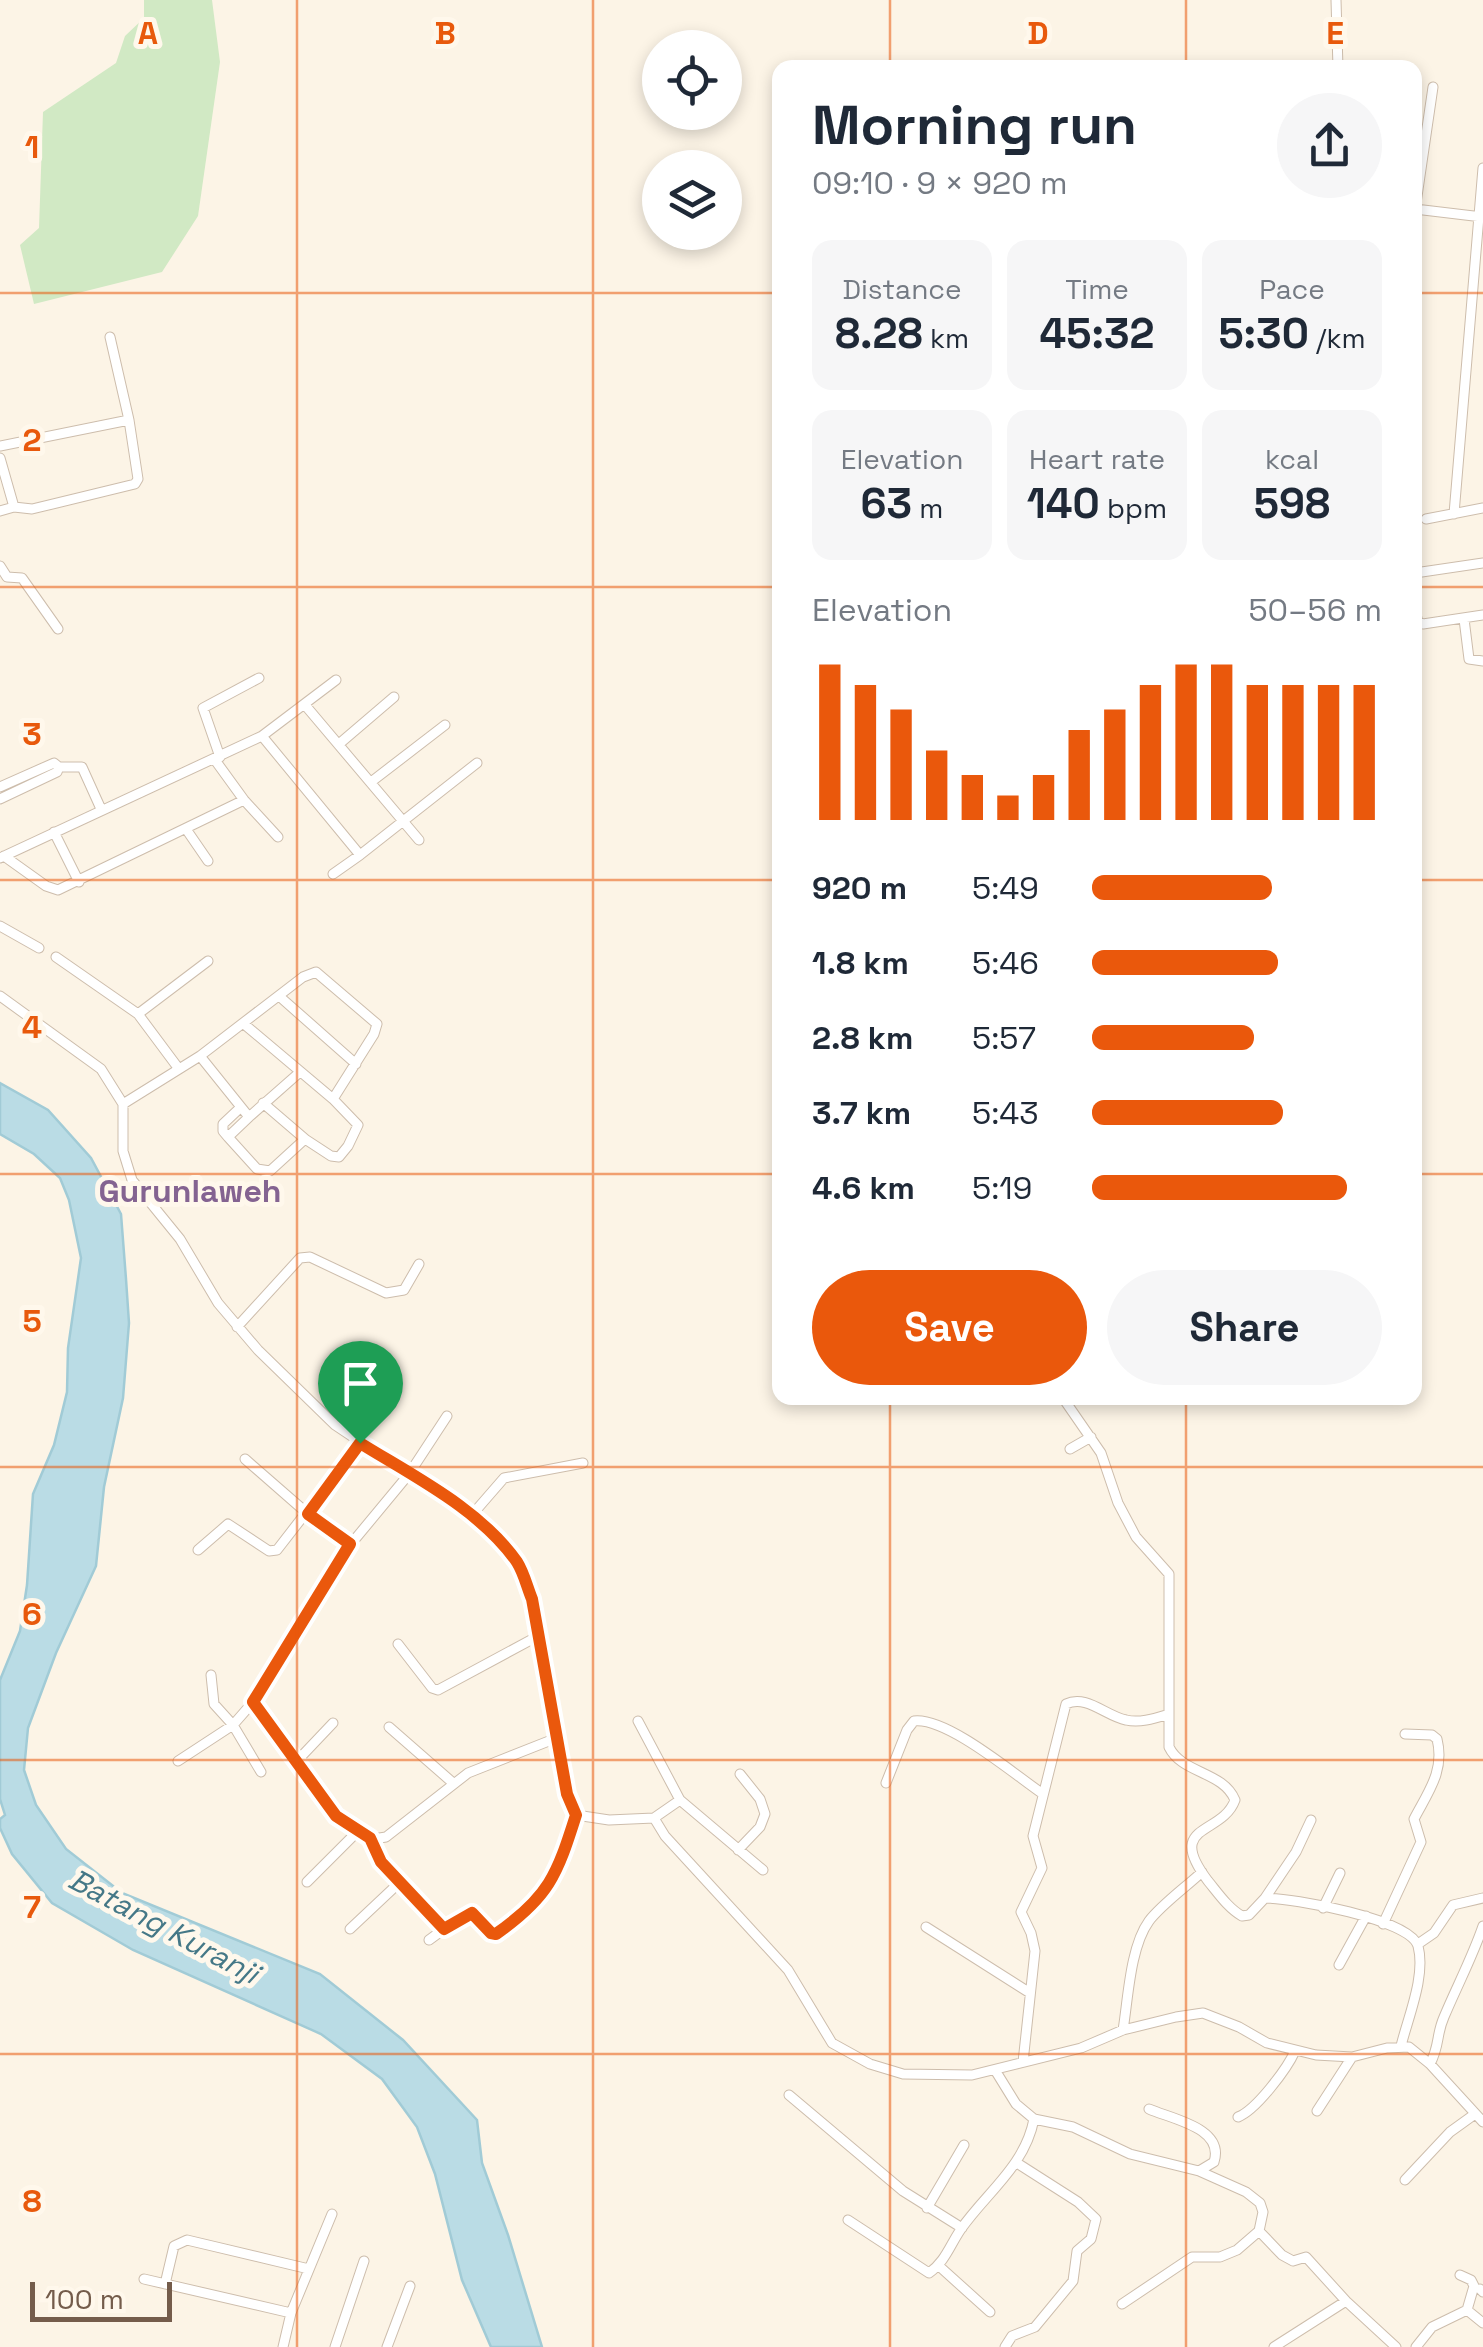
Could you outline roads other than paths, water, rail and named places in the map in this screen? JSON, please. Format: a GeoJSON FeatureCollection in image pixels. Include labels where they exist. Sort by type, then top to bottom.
{"type":"FeatureCollection","features":[{"type":"Feature","properties":{"kind":"street"},"geometry":{"type":"LineString","coordinates":[[1336,0],[1338,60]]}},
{"type":"Feature","properties":{"kind":"street"},"geometry":{"type":"LineString","coordinates":[[1422,162],[1433,87]]}},
{"type":"Feature","properties":{"kind":"street"},"geometry":{"type":"LineString","coordinates":[[1454,514],[1461,412],[1479,261],[1483,173]]}},
{"type":"Feature","properties":{"kind":"street"},"geometry":{"type":"LineString","coordinates":[[1422,210],[1481,216]]}},
{"type":"Feature","properties":{"kind":"street"},"geometry":{"type":"LineString","coordinates":[[0,511],[14,507],[32,509],[135,484],[138,479],[129,420],[110,336]]}},
{"type":"Feature","properties":{"kind":"street"},"geometry":{"type":"LineString","coordinates":[[1470,351],[1483,352]]}},
{"type":"Feature","properties":{"kind":"street"},"geometry":{"type":"LineString","coordinates":[[0,446],[129,420]]}},
{"type":"Feature","properties":{"kind":"street"},"geometry":{"type":"LineString","coordinates":[[0,458],[14,507]]}},
{"type":"Feature","properties":{"kind":"street"},"geometry":{"type":"LineString","coordinates":[[1426,520],[1483,508]]}},
{"type":"Feature","properties":{"kind":"street"},"geometry":{"type":"LineString","coordinates":[[1422,573],[1483,563]]}},
{"type":"Feature","properties":{"kind":"street"},"geometry":{"type":"LineString","coordinates":[[0,566],[7,576],[22,578],[58,629]]}},
{"type":"Feature","properties":{"kind":"street"},"geometry":{"type":"LineString","coordinates":[[1422,624],[1483,615]]}},
{"type":"Feature","properties":{"kind":"street"},"geometry":{"type":"LineString","coordinates":[[1464,619],[1470,659],[1483,662]]}},
{"type":"Feature","properties":{"kind":"street"},"geometry":{"type":"LineString","coordinates":[[259,678],[203,708],[218,758],[244,800],[278,836]]}},
{"type":"Feature","properties":{"kind":"street"},"geometry":{"type":"LineString","coordinates":[[2,857],[262,736],[336,680]]}},
{"type":"Feature","properties":{"kind":"street"},"geometry":{"type":"LineString","coordinates":[[338,744],[394,696]]}},
{"type":"Feature","properties":{"kind":"street"},"geometry":{"type":"LineString","coordinates":[[305,705],[419,840]]}},
{"type":"Feature","properties":{"kind":"street"},"geometry":{"type":"LineString","coordinates":[[370,782],[445,725]]}},
{"type":"Feature","properties":{"kind":"street"},"geometry":{"type":"LineString","coordinates":[[262,736],[360,854]]}},
{"type":"Feature","properties":{"kind":"street"},"geometry":{"type":"LineString","coordinates":[[333,874],[477,763]]}},
{"type":"Feature","properties":{"kind":"street"},"geometry":{"type":"LineString","coordinates":[[0,787],[52,764],[85,770],[101,808]]}},
{"type":"Feature","properties":{"kind":"street"},"geometry":{"type":"LineString","coordinates":[[0,798],[58,772],[59,767]]}},
{"type":"Feature","properties":{"kind":"street"},"geometry":{"type":"LineString","coordinates":[[2,857],[54,890],[79,882],[244,800]]}},
{"type":"Feature","properties":{"kind":"street"},"geometry":{"type":"LineString","coordinates":[[186,829],[208,861]]}},
{"type":"Feature","properties":{"kind":"street"},"geometry":{"type":"LineString","coordinates":[[54,832],[79,882]]}},
{"type":"Feature","properties":{"kind":"street"},"geometry":{"type":"LineString","coordinates":[[0,926],[39,948]]}},
{"type":"Feature","properties":{"kind":"street"},"geometry":{"type":"LineString","coordinates":[[56,958],[138,1014],[180,1069]]}},
{"type":"Feature","properties":{"kind":"street"},"geometry":{"type":"LineString","coordinates":[[138,1014],[208,961]]}},
{"type":"Feature","properties":{"kind":"street"},"geometry":{"type":"LineString","coordinates":[[122,1104],[200,1056],[302,977],[316,972],[370,1014],[377,1028],[333,1099]]}},
{"type":"Feature","properties":{"kind":"street"},"geometry":{"type":"LineString","coordinates":[[0,996],[93,1061],[122,1104],[123,1151],[132,1180],[180,1240],[237,1327],[319,1412],[472,1516],[521,1569],[540,1635],[567,1794],[576,1815],[559,1868],[525,1914],[496,1934],[472,1913],[429,1940]]}},
{"type":"Feature","properties":{"kind":"street"},"geometry":{"type":"LineString","coordinates":[[279,996],[356,1064]]}},
{"type":"Feature","properties":{"kind":"street"},"geometry":{"type":"LineString","coordinates":[[244,1024],[333,1099],[358,1128],[342,1156],[335,1158],[305,1139],[263,1103]]}},
{"type":"Feature","properties":{"kind":"street"},"geometry":{"type":"LineString","coordinates":[[200,1056],[249,1118]]}},
{"type":"Feature","properties":{"kind":"street"},"geometry":{"type":"LineString","coordinates":[[228,1137],[300,1072]]}},
{"type":"Feature","properties":{"kind":"street"},"geometry":{"type":"LineString","coordinates":[[240,1108],[223,1124],[222,1131],[257,1168],[267,1172],[275,1168],[305,1139]]}},
{"type":"Feature","properties":{"kind":"street"},"geometry":{"type":"LineString","coordinates":[[237,1327],[300,1258],[310,1258],[386,1293],[404,1290],[419,1264]]}},
{"type":"Feature","properties":{"kind":"street"},"geometry":{"type":"LineString","coordinates":[[1068,1405],[1109,1469],[1123,1514],[1136,1536],[1168,1574],[1166,1715],[1172,1755],[1228,1788],[1235,1800],[1228,1814],[1206,1825],[1194,1842],[1191,1856],[1222,1898],[1242,1916],[1248,1915],[1265,1898],[1296,1852],[1311,1820]]}},
{"type":"Feature","properties":{"kind":"street"},"geometry":{"type":"LineString","coordinates":[[178,1761],[233,1724],[253,1702],[350,1544],[410,1474],[447,1416]]}},
{"type":"Feature","properties":{"kind":"street"},"geometry":{"type":"LineString","coordinates":[[1070,1449],[1090,1437]]}},
{"type":"Feature","properties":{"kind":"street"},"geometry":{"type":"LineString","coordinates":[[198,1550],[228,1524],[269,1550],[277,1550],[360,1443]]}},
{"type":"Feature","properties":{"kind":"street"},"geometry":{"type":"LineString","coordinates":[[245,1459],[308,1514],[350,1544]]}},
{"type":"Feature","properties":{"kind":"street"},"geometry":{"type":"LineString","coordinates":[[472,1516],[504,1478],[583,1463]]}},
{"type":"Feature","properties":{"kind":"street"},"geometry":{"type":"LineString","coordinates":[[398,1644],[432,1688],[438,1690],[540,1635]]}},
{"type":"Feature","properties":{"kind":"street"},"geometry":{"type":"LineString","coordinates":[[212,1676],[214,1704],[233,1724],[262,1772]]}},
{"type":"Feature","properties":{"kind":"street"},"geometry":{"type":"LineString","coordinates":[[1023,2062],[1034,1952],[1021,1912],[1042,1868],[1033,1836],[1066,1704],[1074,1700],[1084,1702],[1122,1720],[1137,1722],[1166,1715]]}},
{"type":"Feature","properties":{"kind":"street"},"geometry":{"type":"LineString","coordinates":[[253,1702],[336,1816],[370,1838],[386,1837],[452,1783],[526,1747],[559,1737]]}},
{"type":"Feature","properties":{"kind":"street"},"geometry":{"type":"LineString","coordinates":[[886,1782],[907,1730],[914,1721],[925,1720],[1044,1794]]}},
{"type":"Feature","properties":{"kind":"street"},"geometry":{"type":"LineString","coordinates":[[638,1721],[680,1800],[763,1870]]}},
{"type":"Feature","properties":{"kind":"street"},"geometry":{"type":"LineString","coordinates":[[296,1762],[333,1723]]}},
{"type":"Feature","properties":{"kind":"street"},"geometry":{"type":"LineString","coordinates":[[388,1727],[452,1783]]}},
{"type":"Feature","properties":{"kind":"street"},"geometry":{"type":"LineString","coordinates":[[1383,1924],[1421,1842],[1414,1819],[1437,1778],[1439,1762],[1437,1739],[1405,1734]]}},
{"type":"Feature","properties":{"kind":"street"},"geometry":{"type":"LineString","coordinates":[[738,1850],[760,1827],[765,1814],[760,1799],[740,1774]]}},
{"type":"Feature","properties":{"kind":"street"},"geometry":{"type":"LineString","coordinates":[[576,1815],[608,1820],[654,1818],[680,1800]]}},
{"type":"Feature","properties":{"kind":"street"},"geometry":{"type":"LineString","coordinates":[[654,1818],[664,1836],[788,1970],[832,2043],[870,2064],[904,2074],[972,2074],[1081,2048],[1122,2030],[1176,2016],[1203,2014],[1294,2051],[1352,2057],[1401,2046],[1430,2064],[1479,2118],[1450,2132],[1405,2180]]}},
{"type":"Feature","properties":{"kind":"street"},"geometry":{"type":"LineString","coordinates":[[307,1882],[358,1831]]}},
{"type":"Feature","properties":{"kind":"street"},"geometry":{"type":"LineString","coordinates":[[370,1838],[381,1862],[444,1929]]}},
{"type":"Feature","properties":{"kind":"street"},"geometry":{"type":"LineString","coordinates":[[1122,2030],[1133,1968],[1150,1919],[1202,1872]]}},
{"type":"Feature","properties":{"kind":"street"},"geometry":{"type":"LineString","coordinates":[[1323,1908],[1340,1873]]}},
{"type":"Feature","properties":{"kind":"street"},"geometry":{"type":"LineString","coordinates":[[350,1928],[400,1882]]}},
{"type":"Feature","properties":{"kind":"street"},"geometry":{"type":"LineString","coordinates":[[1265,1898],[1284,1898],[1366,1916],[1410,1935],[1418,1944],[1416,1987],[1401,2046]]}},
{"type":"Feature","properties":{"kind":"street"},"geometry":{"type":"LineString","coordinates":[[1418,1944],[1434,1933],[1453,1905],[1483,1898]]}},
{"type":"Feature","properties":{"kind":"street"},"geometry":{"type":"LineString","coordinates":[[1338,1965],[1366,1916]]}},
{"type":"Feature","properties":{"kind":"street"},"geometry":{"type":"LineString","coordinates":[[1430,2064],[1440,2045],[1442,2022],[1469,1968],[1483,1926]]}},
{"type":"Feature","properties":{"kind":"street"},"geometry":{"type":"LineString","coordinates":[[926,1927],[1030,1994]]}},
{"type":"Feature","properties":{"kind":"street"},"geometry":{"type":"LineString","coordinates":[[1238,2117],[1248,2113],[1283,2075],[1294,2051]]}},
{"type":"Feature","properties":{"kind":"street"},"geometry":{"type":"LineString","coordinates":[[1318,2111],[1352,2057]]}},
{"type":"Feature","properties":{"kind":"street"},"geometry":{"type":"LineString","coordinates":[[995,2070],[1016,2104],[1034,2119],[1072,2127],[1130,2154],[1199,2171],[1233,2185],[1260,2203],[1260,2231],[1236,2250],[1220,2257],[1192,2257],[1122,2304]]}},
{"type":"Feature","properties":{"kind":"street"},"geometry":{"type":"LineString","coordinates":[[788,2095],[876,2169],[962,2228]]}},
{"type":"Feature","properties":{"kind":"street"},"geometry":{"type":"LineString","coordinates":[[1148,2109],[1213,2140],[1217,2147],[1214,2162],[1199,2171]]}},
{"type":"Feature","properties":{"kind":"street"},"geometry":{"type":"LineString","coordinates":[[848,2220],[928,2273],[940,2266],[962,2228],[1017,2163],[1027,2147],[1034,2119]]}},
{"type":"Feature","properties":{"kind":"street"},"geometry":{"type":"LineString","coordinates":[[928,2208],[964,2145]]}},
{"type":"Feature","properties":{"kind":"street"},"geometry":{"type":"LineString","coordinates":[[1005,2347],[1012,2336],[1036,2327],[1073,2281],[1077,2251],[1091,2239],[1096,2220],[1078,2202],[1017,2163]]}},
{"type":"Feature","properties":{"kind":"street"},"geometry":{"type":"LineString","coordinates":[[283,2347],[292,2313],[332,2214]]}},
{"type":"Feature","properties":{"kind":"street"},"geometry":{"type":"LineString","coordinates":[[1260,2231],[1282,2255],[1293,2261],[1306,2258],[1396,2347]]}},
{"type":"Feature","properties":{"kind":"street"},"geometry":{"type":"LineString","coordinates":[[165,2284],[174,2246],[187,2240],[309,2269]]}},
{"type":"Feature","properties":{"kind":"street"},"geometry":{"type":"LineString","coordinates":[[335,2347],[364,2261]]}},
{"type":"Feature","properties":{"kind":"street"},"geometry":{"type":"LineString","coordinates":[[940,2266],[990,2312]]}},
{"type":"Feature","properties":{"kind":"street"},"geometry":{"type":"LineString","coordinates":[[1416,2347],[1432,2328],[1467,2310],[1474,2286],[1460,2275]]}},
{"type":"Feature","properties":{"kind":"street"},"geometry":{"type":"LineString","coordinates":[[144,2279],[292,2313]]}},
{"type":"Feature","properties":{"kind":"street"},"geometry":{"type":"LineString","coordinates":[[387,2347],[410,2286]]}},
{"type":"Feature","properties":{"kind":"street"},"geometry":{"type":"LineString","coordinates":[[1274,2347],[1346,2301]]}},
{"type":"Feature","properties":{"kind":"street"},"geometry":{"type":"LineString","coordinates":[[1467,2310],[1483,2323]]}},
{"type":"Feature","properties":{"kind":"water","name":"Batang Kuranji"},"geometry":{"type":"Polygon","coordinates":[[[0,1083],[48,1110],[91,1158],[121,1214],[129,1323],[123,1398],[104,1487],[96,1566],[56,1653],[28,1728],[24,1770],[36,1805],[66,1849],[122,1893],[320,1974],[403,2040],[477,2120],[482,2163],[542,2347],[491,2347],[462,2280],[435,2174],[417,2127],[382,2079],[321,2034],[133,1950],[52,1903],[12,1854],[0,1828],[0,1819],[5,1815],[0,1799],[0,1680],[20,1631],[33,1494],[54,1445],[67,1392],[68,1348],[81,1258],[69,1200],[60,1178],[34,1154],[0,1134],[0,1083]]]}},
{"type":"Feature","properties":{"kind":"district","name":"Gurunlaweh"},"geometry":{"type":"Point","coordinates":[190,1191]}}]}
